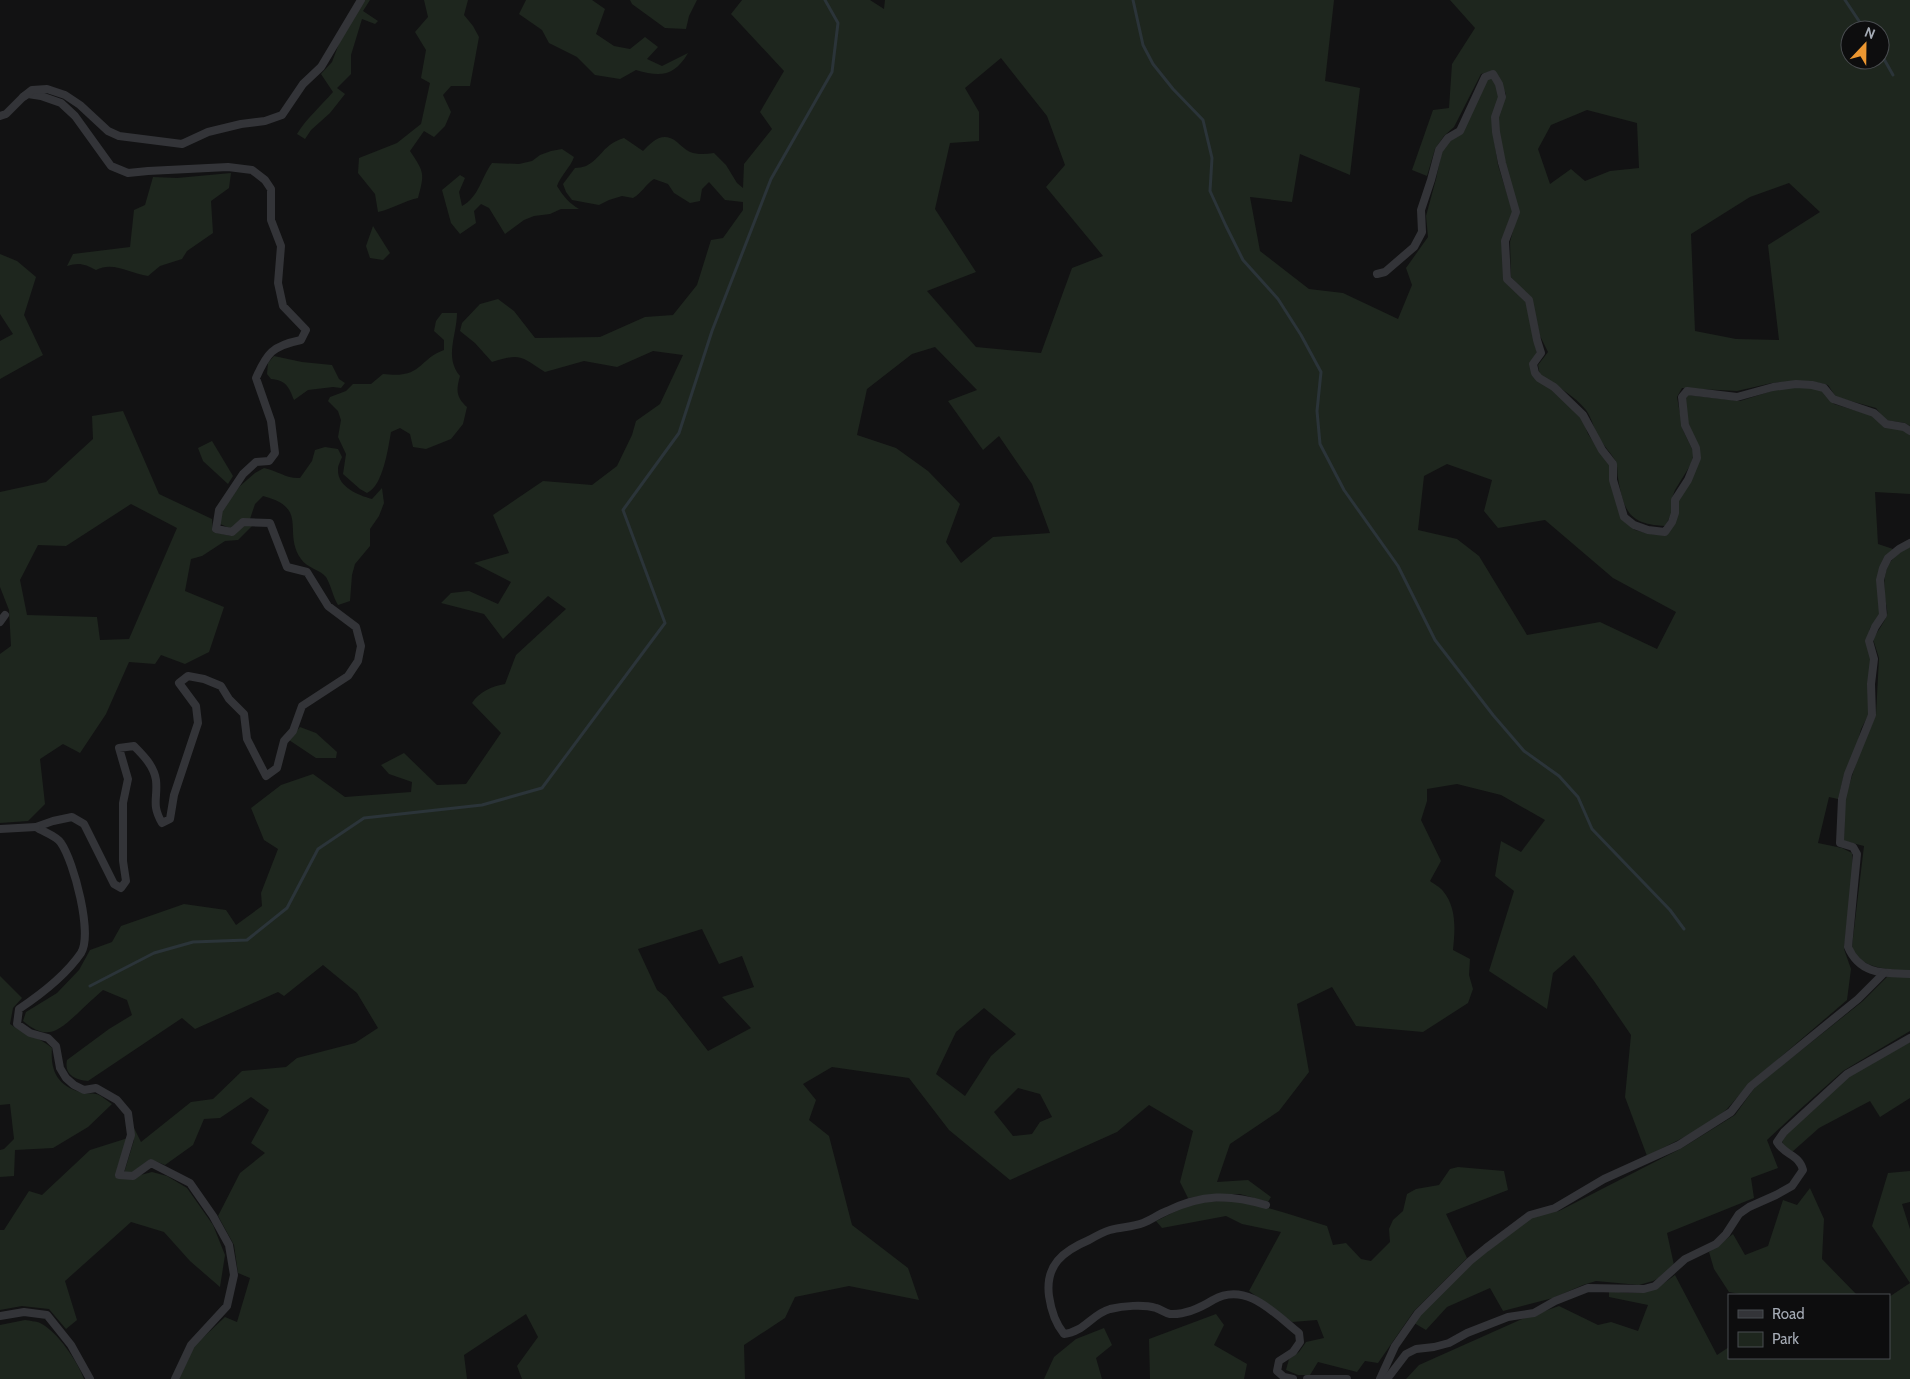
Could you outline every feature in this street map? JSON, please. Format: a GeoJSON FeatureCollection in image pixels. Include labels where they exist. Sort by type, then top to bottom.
{"type":"FeatureCollection","features":[{"type":"Feature","properties":{"kind":"street"},"geometry":{"type":"LineString","coordinates":[[0,116],[6,114],[22,96],[32,90],[46,89],[65,95],[73,100],[108,131],[119,136],[182,144],[208,132],[241,124],[265,121],[282,115],[303,84],[321,67],[360,0]]}},
{"type":"Feature","properties":{"kind":"street"},"geometry":{"type":"LineString","coordinates":[[1378,274],[1384,272],[1414,247],[1422,232],[1421,210],[1439,150],[1448,138],[1460,131],[1485,77],[1493,74],[1502,97],[1495,117],[1498,140],[1502,163],[1516,212],[1505,241],[1507,280],[1529,300],[1536,340],[1541,353],[1533,364],[1535,373],[1554,387],[1583,415],[1602,450],[1613,464],[1613,480],[1624,517],[1634,525],[1648,530],[1665,532],[1672,522],[1675,513],[1675,500],[1688,480],[1697,458],[1696,448],[1685,425],[1682,397],[1687,391],[1737,397],[1774,387],[1796,384],[1812,385],[1824,388],[1833,400],[1874,413],[1886,424],[1904,427],[1910,431]]}},
{"type":"Feature","properties":{"kind":"street"},"geometry":{"type":"LineString","coordinates":[[0,829],[36,827],[72,817],[84,824],[114,884],[122,888],[126,881],[123,861],[123,803],[128,779],[120,748],[134,746],[146,758],[156,778],[156,812],[162,823],[170,819],[174,795],[198,723],[196,706],[179,683],[188,676],[204,679],[221,686],[229,699],[244,714],[247,739],[266,776],[277,768],[284,741],[293,731],[302,706],[348,676],[358,661],[361,646],[356,626],[328,606],[307,572],[287,566],[270,523],[244,522],[232,532],[216,529],[219,510],[243,474],[256,462],[269,461],[275,453],[271,421],[256,378],[266,356],[290,342],[301,340],[306,330],[283,306],[278,283],[281,246],[271,220],[272,189],[265,180],[252,170],[228,167],[148,171],[128,174],[111,166],[75,116],[61,103],[41,96],[28,94],[22,96]]}},
{"type":"Feature","properties":{"kind":"street"},"geometry":{"type":"LineString","coordinates":[[1910,543],[1888,558],[1880,580],[1883,615],[1869,641],[1874,659],[1871,684],[1872,715],[1848,774],[1842,799],[1840,843],[1853,847],[1858,854],[1848,947],[1851,956],[1864,968],[1884,973],[1910,974]]}},
{"type":"Feature","properties":{"kind":"street"},"geometry":{"type":"LineString","coordinates":[[0,622],[5,615]]}},
{"type":"Feature","properties":{"kind":"street"},"geometry":{"type":"LineString","coordinates":[[36,827],[60,841],[67,854],[79,889],[85,937],[82,952],[45,992],[19,1009],[17,1024],[30,1033],[48,1038],[56,1046],[60,1068],[66,1078],[74,1085],[84,1090],[96,1088],[117,1100],[128,1113],[131,1135],[119,1175],[133,1176],[151,1163],[190,1183],[213,1216],[229,1245],[234,1274],[227,1306],[192,1345],[175,1379]]}},
{"type":"Feature","properties":{"kind":"street"},"geometry":{"type":"LineString","coordinates":[[1380,1379],[1395,1346],[1418,1313],[1486,1248],[1530,1215],[1555,1208],[1604,1179],[1679,1146],[1731,1112],[1751,1086],[1858,999],[1884,973]]}},
{"type":"Feature","properties":{"kind":"street"},"geometry":{"type":"LineString","coordinates":[[1387,1379],[1406,1354],[1416,1349],[1449,1343],[1467,1333],[1508,1317],[1534,1313],[1555,1301],[1588,1288],[1644,1289],[1655,1286],[1685,1259],[1716,1244],[1726,1234],[1739,1214],[1749,1207],[1792,1186],[1803,1170],[1801,1163],[1782,1150],[1777,1142],[1784,1132],[1847,1074],[1910,1038]]}},
{"type":"Feature","properties":{"kind":"street"},"geometry":{"type":"LineString","coordinates":[[1266,1205],[1242,1198],[1216,1196],[1190,1201],[1143,1223],[1108,1231],[1086,1241],[1063,1253],[1051,1269],[1047,1285],[1050,1305],[1057,1325],[1064,1334],[1084,1328],[1093,1319],[1107,1310],[1118,1307],[1154,1307],[1169,1314],[1188,1312],[1206,1305],[1222,1295],[1233,1293],[1247,1295],[1299,1333],[1300,1342],[1293,1352],[1279,1361],[1277,1372],[1284,1377],[1293,1379]]}},
{"type":"Feature","properties":{"kind":"street"},"geometry":{"type":"LineString","coordinates":[[0,1316],[24,1312],[48,1315],[71,1345],[90,1379]]}},
{"type":"Feature","properties":{"kind":"street"},"geometry":{"type":"LineString","coordinates":[[1307,1379],[1347,1379]]}},
{"type":"Feature","properties":{"kind":"green space"},"geometry":{"type":"Polygon","coordinates":[[[363,0],[370,0],[363,11],[378,21],[375,24],[362,19],[351,55],[351,74],[337,88],[345,94],[305,139],[297,134],[333,92],[321,74],[332,62],[340,41],[363,0]]]}},
{"type":"Feature","properties":{"kind":"green space"},"geometry":{"type":"Polygon","coordinates":[[[424,0],[468,0],[464,15],[479,37],[470,86],[451,86],[443,95],[451,112],[445,126],[434,137],[424,131],[410,151],[422,173],[422,183],[418,198],[378,212],[375,194],[358,173],[359,158],[397,143],[421,124],[430,83],[421,78],[426,50],[415,32],[428,17],[424,0]]]}},
{"type":"Feature","properties":{"kind":"green space"},"geometry":{"type":"Polygon","coordinates":[[[526,0],[592,0],[605,9],[596,34],[614,46],[630,49],[645,37],[658,47],[647,59],[662,66],[688,53],[677,67],[666,73],[652,74],[636,70],[620,79],[595,75],[577,57],[549,43],[542,30],[519,14],[526,0]]]}},
{"type":"Feature","properties":{"kind":"green space"},"geometry":{"type":"Polygon","coordinates":[[[630,0],[697,0],[689,16],[686,29],[665,28],[632,4],[630,0]]]}},
{"type":"Feature","properties":{"kind":"green space"},"geometry":{"type":"Polygon","coordinates":[[[742,0],[870,0],[884,9],[885,0],[1334,0],[1325,81],[1360,88],[1350,175],[1300,154],[1292,202],[1250,197],[1260,251],[1309,289],[1343,293],[1398,319],[1412,285],[1406,268],[1428,237],[1426,216],[1442,151],[1450,141],[1462,133],[1487,79],[1491,77],[1500,97],[1493,133],[1498,165],[1513,213],[1502,241],[1505,282],[1527,303],[1537,354],[1534,377],[1554,391],[1582,418],[1588,434],[1610,466],[1623,520],[1635,530],[1650,534],[1667,535],[1678,500],[1700,456],[1688,422],[1685,400],[1688,395],[1740,401],[1775,390],[1797,387],[1814,388],[1824,391],[1834,404],[1874,416],[1910,433],[1910,494],[1875,492],[1878,544],[1893,549],[1883,560],[1882,614],[1870,628],[1867,640],[1871,661],[1869,714],[1861,729],[1855,752],[1844,775],[1838,799],[1829,797],[1818,843],[1842,848],[1852,853],[1853,868],[1844,949],[1851,969],[1847,1000],[1749,1084],[1727,1109],[1708,1125],[1647,1156],[1625,1097],[1631,1035],[1574,955],[1553,973],[1547,1009],[1489,971],[1514,891],[1495,876],[1501,841],[1521,852],[1545,820],[1501,795],[1457,784],[1427,789],[1427,801],[1421,820],[1441,861],[1430,881],[1442,890],[1451,905],[1454,919],[1453,950],[1470,959],[1469,975],[1473,989],[1468,1003],[1423,1032],[1356,1026],[1332,987],[1297,1004],[1309,1072],[1279,1111],[1230,1144],[1217,1182],[1248,1180],[1271,1197],[1268,1202],[1240,1194],[1215,1194],[1188,1198],[1180,1182],[1193,1131],[1149,1105],[1117,1132],[1010,1180],[949,1130],[909,1078],[832,1067],[803,1084],[816,1100],[809,1120],[829,1136],[852,1225],[908,1268],[919,1300],[849,1286],[795,1297],[785,1318],[744,1345],[745,1379],[522,1379],[517,1366],[538,1337],[526,1314],[464,1355],[467,1379],[179,1379],[194,1346],[225,1317],[237,1322],[250,1278],[238,1273],[234,1245],[218,1216],[240,1173],[265,1153],[251,1143],[269,1110],[251,1097],[220,1118],[204,1119],[193,1145],[165,1165],[150,1159],[132,1173],[124,1173],[134,1140],[134,1128],[141,1142],[191,1102],[213,1099],[242,1071],[286,1067],[297,1058],[355,1043],[378,1028],[357,993],[323,965],[284,996],[278,992],[195,1029],[182,1018],[88,1081],[74,1078],[69,1073],[66,1065],[67,1060],[109,1029],[132,1015],[127,1000],[103,990],[64,1026],[52,1032],[39,1031],[23,1021],[26,1012],[57,993],[79,970],[90,950],[112,942],[121,926],[184,904],[226,910],[236,925],[262,906],[261,893],[278,849],[264,840],[251,808],[281,785],[313,774],[345,797],[411,792],[412,782],[389,774],[381,765],[404,753],[437,785],[466,784],[501,733],[472,703],[486,690],[505,684],[516,655],[566,609],[548,596],[503,639],[484,614],[441,603],[451,593],[469,591],[498,604],[511,582],[474,563],[509,553],[493,515],[543,481],[592,485],[617,466],[632,435],[636,421],[660,404],[683,355],[653,351],[617,367],[584,361],[545,372],[525,359],[515,357],[492,362],[475,343],[460,331],[462,323],[480,304],[498,299],[514,311],[535,338],[600,337],[645,317],[673,315],[697,285],[711,240],[723,238],[743,210],[743,202],[725,200],[709,182],[702,189],[700,201],[690,203],[674,193],[668,184],[654,179],[633,198],[622,196],[599,205],[572,200],[563,184],[575,168],[591,163],[611,144],[617,141],[624,138],[643,151],[655,140],[666,137],[673,139],[690,152],[699,154],[714,153],[726,165],[737,183],[743,188],[744,164],[772,129],[760,112],[784,71],[731,14],[742,0]],[[1001,58],[965,88],[979,112],[979,141],[950,143],[935,209],[976,272],[927,291],[976,347],[1041,353],[1072,268],[1103,256],[1046,187],[1065,165],[1047,116],[1001,58]],[[935,347],[912,354],[867,389],[857,435],[896,448],[928,471],[960,504],[946,542],[961,563],[993,537],[1050,533],[1032,484],[999,436],[983,450],[948,401],[977,390],[935,347]],[[1447,464],[1424,476],[1418,530],[1457,539],[1479,556],[1527,635],[1600,622],[1657,649],[1676,612],[1613,578],[1545,520],[1498,528],[1484,511],[1492,480],[1447,464]],[[702,929],[638,949],[657,990],[666,997],[708,1051],[751,1028],[722,997],[754,987],[742,956],[719,964],[702,929]],[[984,1008],[956,1032],[936,1074],[965,1096],[991,1056],[1016,1034],[984,1008]],[[1018,1088],[994,1112],[1013,1136],[1032,1134],[1040,1122],[1052,1117],[1040,1094],[1018,1088]]]}},
{"type":"Feature","properties":{"kind":"green space"},"geometry":{"type":"Polygon","coordinates":[[[1450,0],[1910,0],[1910,426],[1905,423],[1885,420],[1876,408],[1836,397],[1828,385],[1811,381],[1772,383],[1737,391],[1682,388],[1677,397],[1683,430],[1694,453],[1691,464],[1675,490],[1671,501],[1672,513],[1665,526],[1653,525],[1636,519],[1630,514],[1623,500],[1616,462],[1599,438],[1588,413],[1571,396],[1540,376],[1538,365],[1548,352],[1540,336],[1532,299],[1511,277],[1510,242],[1518,211],[1507,175],[1498,130],[1498,115],[1506,94],[1492,71],[1481,74],[1454,127],[1444,136],[1435,149],[1427,176],[1412,170],[1433,110],[1449,108],[1452,64],[1475,28],[1450,0]],[[1587,110],[1551,125],[1538,149],[1550,184],[1571,169],[1585,181],[1610,171],[1639,168],[1637,123],[1587,110]],[[1789,183],[1750,197],[1691,234],[1695,331],[1736,339],[1779,340],[1768,245],[1820,212],[1789,183]]]}},
{"type":"Feature","properties":{"kind":"green space"},"geometry":{"type":"Polygon","coordinates":[[[562,149],[574,157],[557,186],[566,199],[579,209],[561,209],[550,214],[534,216],[524,220],[505,234],[489,208],[481,204],[474,211],[476,223],[460,234],[451,223],[442,190],[460,175],[465,178],[459,192],[462,206],[472,198],[492,163],[519,164],[532,161],[540,155],[551,151],[562,149]]]}},
{"type":"Feature","properties":{"kind":"green space"},"geometry":{"type":"Polygon","coordinates":[[[231,173],[229,188],[211,201],[213,233],[187,251],[182,259],[160,266],[148,276],[116,267],[96,270],[82,264],[67,266],[73,254],[130,247],[134,210],[145,205],[153,177],[177,178],[231,173]]]}},
{"type":"Feature","properties":{"kind":"green space"},"geometry":{"type":"Polygon","coordinates":[[[373,226],[390,253],[383,260],[370,258],[366,246],[373,226]]]}},
{"type":"Feature","properties":{"kind":"green space"},"geometry":{"type":"Polygon","coordinates":[[[0,254],[17,261],[36,277],[24,315],[43,355],[0,379],[0,341],[13,334],[0,314],[0,254]]]}},
{"type":"Feature","properties":{"kind":"green space"},"geometry":{"type":"Polygon","coordinates":[[[442,313],[457,313],[452,354],[455,369],[460,376],[458,393],[467,407],[463,424],[451,439],[426,449],[413,447],[410,434],[400,428],[391,432],[381,475],[373,489],[367,493],[343,474],[346,454],[338,437],[341,420],[338,411],[328,401],[330,397],[346,391],[353,384],[371,384],[383,374],[406,374],[413,371],[435,354],[444,350],[444,340],[434,331],[436,321],[442,313]]]}},
{"type":"Feature","properties":{"kind":"green space"},"geometry":{"type":"Polygon","coordinates":[[[274,356],[302,362],[332,365],[339,379],[345,383],[341,388],[308,390],[294,400],[284,383],[271,379],[267,374],[268,363],[274,356]]]}},
{"type":"Feature","properties":{"kind":"green space"},"geometry":{"type":"Polygon","coordinates":[[[123,411],[159,494],[212,519],[213,532],[231,536],[245,525],[252,526],[238,540],[225,541],[202,556],[191,559],[185,591],[224,607],[209,652],[185,664],[161,655],[155,664],[129,662],[106,714],[80,753],[63,744],[40,759],[45,804],[28,821],[0,823],[0,654],[11,646],[9,610],[0,587],[0,492],[46,482],[93,439],[92,416],[123,411]],[[131,504],[66,546],[38,545],[20,580],[27,615],[97,617],[100,640],[129,639],[177,528],[131,504]]]}},
{"type":"Feature","properties":{"kind":"green space"},"geometry":{"type":"Polygon","coordinates":[[[212,441],[233,476],[228,484],[203,461],[198,448],[212,441]]]}},
{"type":"Feature","properties":{"kind":"green space"},"geometry":{"type":"Polygon","coordinates":[[[325,447],[338,449],[342,457],[338,467],[339,475],[341,481],[349,489],[372,499],[382,488],[384,503],[379,516],[370,529],[370,546],[355,564],[350,601],[338,605],[326,577],[301,559],[296,549],[291,514],[286,507],[277,501],[263,496],[255,504],[250,519],[232,529],[220,524],[221,510],[240,486],[255,473],[264,468],[300,478],[312,461],[315,450],[325,447]]]}},
{"type":"Feature","properties":{"kind":"green space"},"geometry":{"type":"Polygon","coordinates":[[[1910,547],[1910,971],[1876,967],[1861,960],[1856,954],[1852,946],[1864,846],[1844,841],[1845,798],[1860,751],[1876,715],[1879,658],[1873,639],[1887,615],[1884,590],[1885,574],[1895,557],[1910,547]]]}},
{"type":"Feature","properties":{"kind":"green space"},"geometry":{"type":"Polygon","coordinates":[[[300,727],[316,733],[337,752],[336,758],[316,758],[289,740],[300,727]]]}},
{"type":"Feature","properties":{"kind":"green space"},"geometry":{"type":"Polygon","coordinates":[[[0,976],[22,998],[13,1008],[10,1024],[52,1048],[55,1072],[62,1083],[75,1090],[98,1095],[112,1104],[88,1127],[53,1148],[15,1150],[14,1176],[0,1177],[0,1150],[4,1149],[14,1139],[10,1104],[0,1105],[0,976]]]}},
{"type":"Feature","properties":{"kind":"green space"},"geometry":{"type":"Polygon","coordinates":[[[1888,976],[1910,977],[1910,1031],[1843,1071],[1767,1140],[1778,1168],[1751,1178],[1754,1198],[1667,1233],[1674,1265],[1661,1277],[1639,1285],[1596,1281],[1553,1298],[1503,1311],[1490,1288],[1447,1307],[1426,1330],[1414,1323],[1473,1262],[1531,1217],[1559,1211],[1682,1148],[1735,1115],[1755,1087],[1863,1001],[1888,976]]]}},
{"type":"Feature","properties":{"kind":"green space"},"geometry":{"type":"Polygon","coordinates":[[[1910,1042],[1910,1098],[1880,1117],[1870,1101],[1819,1128],[1792,1152],[1784,1148],[1782,1141],[1788,1132],[1849,1075],[1910,1042]]]}},
{"type":"Feature","properties":{"kind":"green space"},"geometry":{"type":"Polygon","coordinates":[[[128,1138],[117,1169],[118,1177],[133,1177],[152,1172],[167,1176],[187,1188],[213,1225],[225,1255],[220,1287],[190,1261],[164,1232],[131,1222],[65,1281],[77,1320],[66,1329],[49,1309],[22,1306],[0,1310],[0,1230],[4,1230],[29,1191],[42,1195],[90,1150],[128,1138]]]}},
{"type":"Feature","properties":{"kind":"green space"},"geometry":{"type":"Polygon","coordinates":[[[1458,1167],[1504,1171],[1508,1190],[1446,1214],[1467,1258],[1414,1311],[1378,1363],[1365,1361],[1357,1372],[1318,1362],[1310,1375],[1298,1375],[1286,1370],[1289,1359],[1299,1352],[1306,1342],[1324,1338],[1317,1320],[1292,1322],[1249,1291],[1281,1232],[1242,1224],[1226,1216],[1162,1228],[1156,1221],[1180,1209],[1211,1201],[1228,1201],[1262,1206],[1327,1226],[1333,1245],[1346,1243],[1361,1259],[1371,1261],[1390,1242],[1389,1229],[1393,1220],[1403,1211],[1407,1194],[1416,1189],[1439,1185],[1450,1169],[1458,1167]]]}},
{"type":"Feature","properties":{"kind":"green space"},"geometry":{"type":"Polygon","coordinates":[[[1910,1171],[1910,1202],[1902,1204],[1910,1229],[1910,1283],[1872,1226],[1888,1173],[1910,1171]]]}},
{"type":"Feature","properties":{"kind":"green space"},"geometry":{"type":"Polygon","coordinates":[[[1810,1188],[1824,1219],[1822,1259],[1856,1294],[1740,1294],[1729,1292],[1714,1269],[1709,1252],[1733,1234],[1745,1255],[1768,1246],[1783,1200],[1797,1205],[1810,1188]]]}},
{"type":"Feature","properties":{"kind":"green space"},"geometry":{"type":"Polygon","coordinates":[[[1675,1275],[1717,1355],[1728,1348],[1728,1359],[1890,1359],[1890,1296],[1910,1283],[1910,1379],[1406,1379],[1419,1365],[1522,1319],[1559,1306],[1598,1325],[1611,1322],[1638,1331],[1648,1305],[1609,1297],[1609,1291],[1645,1292],[1675,1275]]]}},
{"type":"Feature","properties":{"kind":"green space"},"geometry":{"type":"Polygon","coordinates":[[[1216,1314],[1224,1325],[1214,1345],[1247,1364],[1244,1379],[1150,1379],[1149,1339],[1216,1314]]]}},
{"type":"Feature","properties":{"kind":"green space"},"geometry":{"type":"Polygon","coordinates":[[[25,1320],[37,1322],[47,1327],[60,1340],[77,1364],[84,1379],[0,1379],[0,1325],[25,1320]]]}},
{"type":"Feature","properties":{"kind":"green space"},"geometry":{"type":"Polygon","coordinates":[[[1104,1328],[1112,1345],[1096,1358],[1102,1379],[1044,1379],[1054,1357],[1076,1339],[1104,1328]]]}},
{"type":"Feature","properties":{"kind":"waterway"},"geometry":{"type":"LineString","coordinates":[[90,986],[154,953],[193,942],[247,940],[287,908],[318,849],[364,818],[482,805],[542,788],[665,623],[623,510],[679,433],[712,331],[771,179],[832,72],[838,23],[825,0]]}},
{"type":"Feature","properties":{"kind":"waterway"},"geometry":{"type":"LineString","coordinates":[[1133,0],[1143,45],[1153,64],[1173,89],[1203,120],[1212,158],[1210,191],[1243,260],[1278,299],[1301,335],[1321,372],[1317,411],[1320,444],[1344,490],[1398,566],[1435,640],[1493,715],[1524,751],[1559,776],[1578,797],[1592,829],[1670,910],[1684,929]]}},
{"type":"Feature","properties":{"kind":"waterway"},"geometry":{"type":"LineString","coordinates":[[1845,0],[1858,20]]}},
{"type":"Feature","properties":{"kind":"waterway"},"geometry":{"type":"LineString","coordinates":[[1890,70],[1893,75]]}}]}
